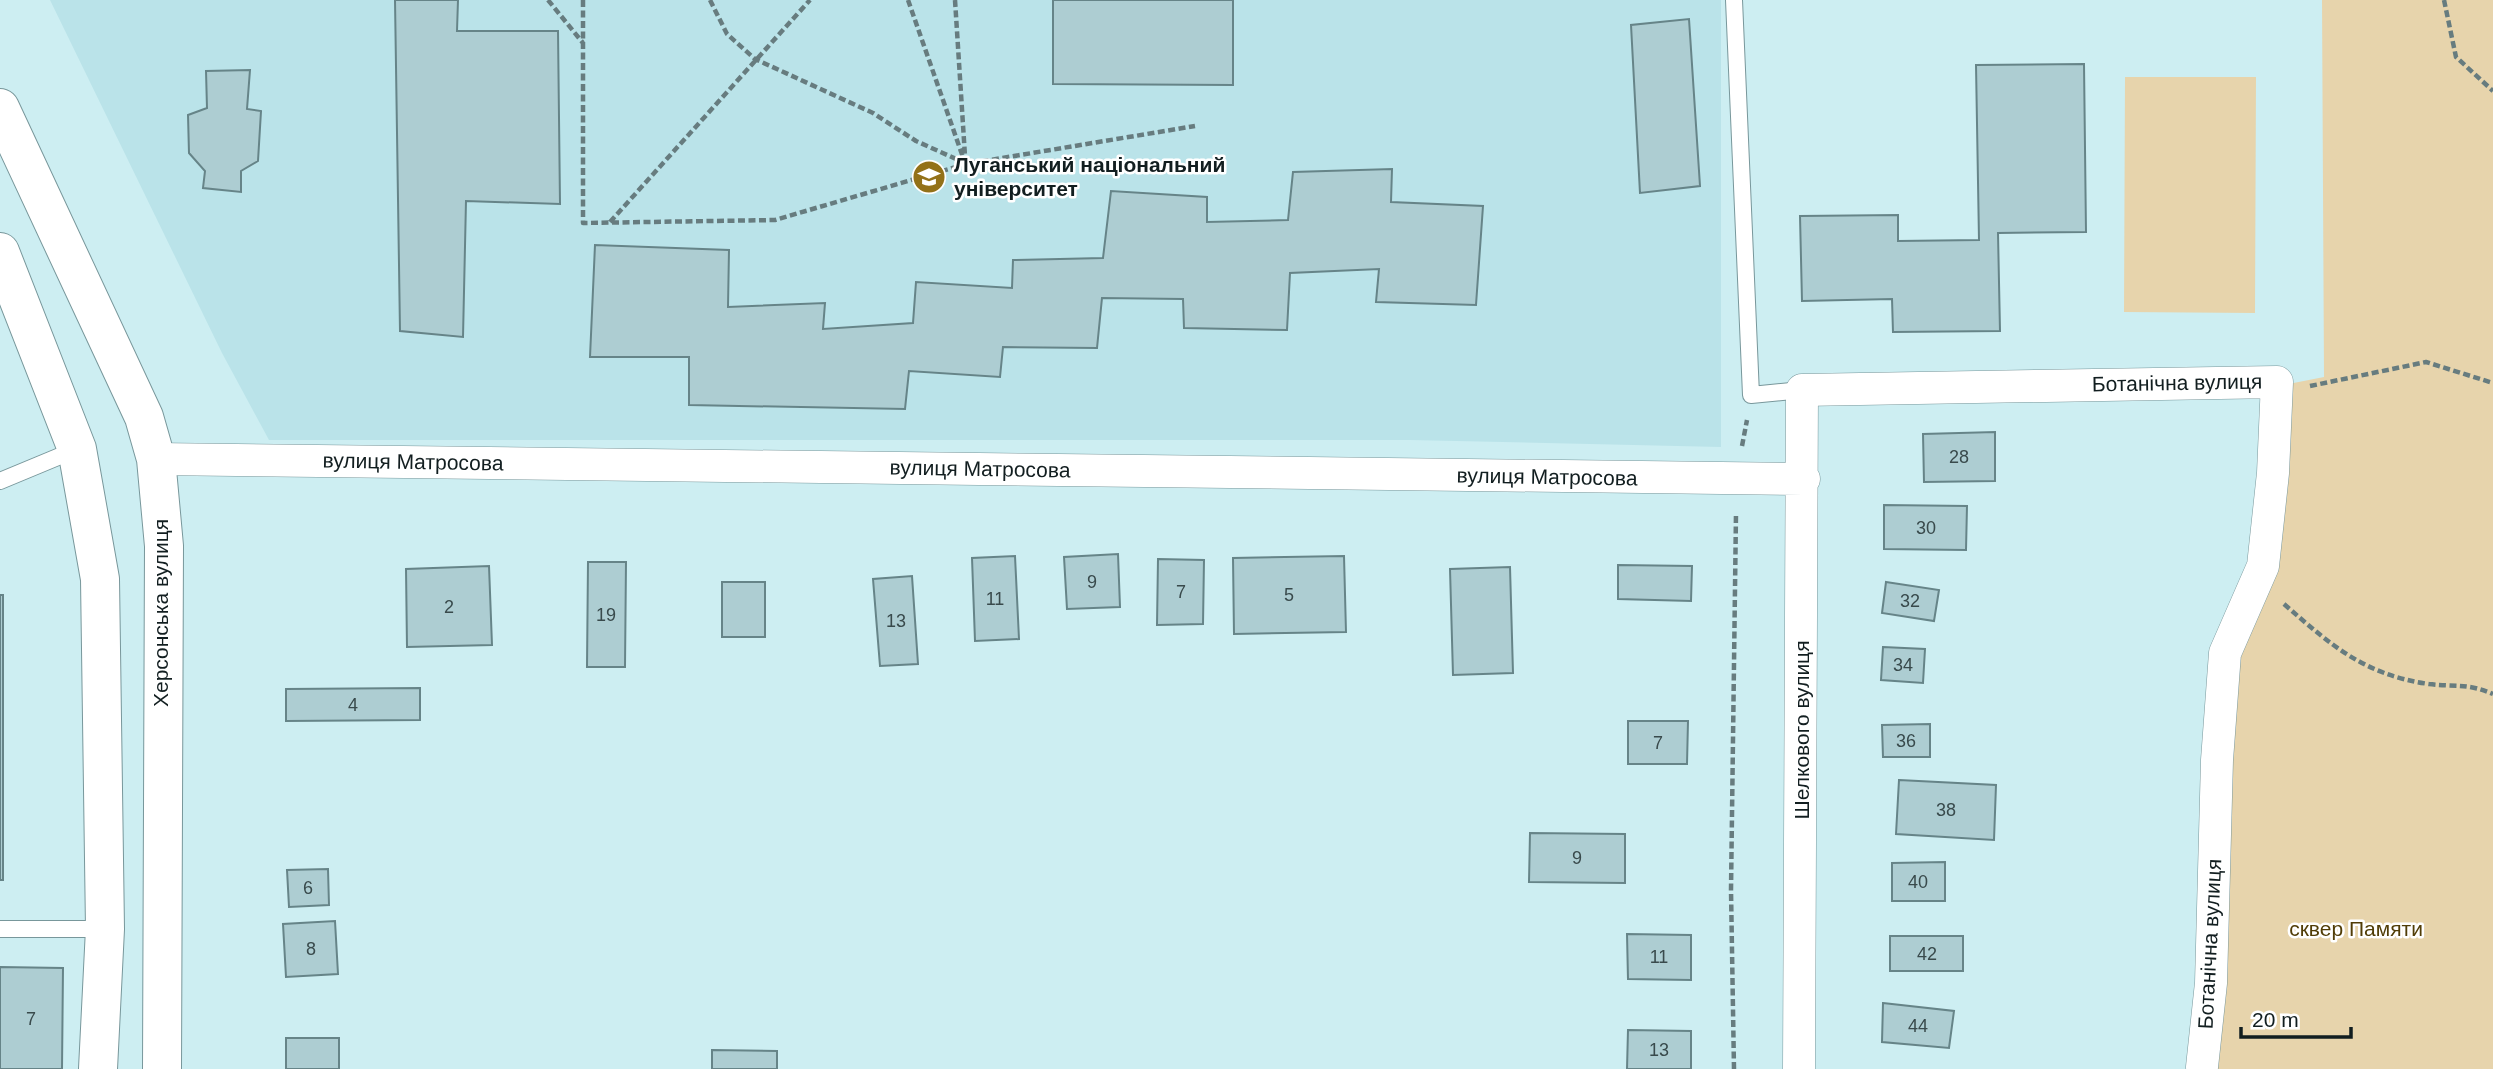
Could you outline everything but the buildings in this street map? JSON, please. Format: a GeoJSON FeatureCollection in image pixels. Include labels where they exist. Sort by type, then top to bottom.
{"type":"FeatureCollection","features":[{"type":"Feature","properties":{"kind":"street","name":"Херсонська вулиця"},"geometry":{"type":"LineString","coordinates":[[0,108],[144,416],[156,459],[164,546],[162,1069]]}},
{"type":"Feature","properties":{"kind":"street"},"geometry":{"type":"LineString","coordinates":[[0,252],[77,449],[100,579],[105,929],[98,1069]]}},
{"type":"Feature","properties":{"kind":"street","name":"Ботанічна вулиця"},"geometry":{"type":"LineString","coordinates":[[1802,390],[2277,382],[2273,473],[2263,566],[2225,653],[2217,760],[2211,983],[2199,1068]]}},
{"type":"Feature","properties":{"kind":"street","name":"Шелкового вулиця"},"geometry":{"type":"LineString","coordinates":[[1799,1069],[1804,479],[1802,390]]}},
{"type":"Feature","properties":{"kind":"street","name":"вулиця Матросова"},"geometry":{"type":"LineString","coordinates":[[156,459],[1804,479]]}},
{"type":"Feature","properties":{"kind":"lane"},"geometry":{"type":"LineString","coordinates":[[1734,0],[1751,395],[1802,390]]}},
{"type":"Feature","properties":{"kind":"lane"},"geometry":{"type":"LineString","coordinates":[[0,481],[77,449]]}},
{"type":"Feature","properties":{"kind":"lane"},"geometry":{"type":"LineString","coordinates":[[0,929],[105,929]]}},
{"type":"Feature","properties":{"kind":"path"},"geometry":{"type":"LineString","coordinates":[[548,0],[583,43]]}},
{"type":"Feature","properties":{"kind":"path"},"geometry":{"type":"LineString","coordinates":[[583,0],[583,223],[775,220],[966,164],[1195,126]]}},
{"type":"Feature","properties":{"kind":"path"},"geometry":{"type":"LineString","coordinates":[[710,0],[727,34],[755,59],[873,113],[916,141],[966,164]]}},
{"type":"Feature","properties":{"kind":"path"},"geometry":{"type":"LineString","coordinates":[[610,223],[810,0]]}},
{"type":"Feature","properties":{"kind":"path"},"geometry":{"type":"LineString","coordinates":[[908,0],[966,164]]}},
{"type":"Feature","properties":{"kind":"path"},"geometry":{"type":"LineString","coordinates":[[955,0],[966,164]]}},
{"type":"Feature","properties":{"kind":"path"},"geometry":{"type":"LineString","coordinates":[[2444,0],[2456,57],[2493,91]]}},
{"type":"Feature","properties":{"kind":"path"},"geometry":{"type":"LineString","coordinates":[[2297,388],[2426,362],[2493,383]]}},
{"type":"Feature","properties":{"kind":"path"},"geometry":{"type":"LineString","coordinates":[[1734,1069],[1731,890],[1737,479],[1751,395]]}},
{"type":"Feature","properties":{"kind":"path"},"geometry":{"type":"LineString","coordinates":[[2277,597],[2339,652],[2381,672],[2429,684],[2471,685],[2493,694]]}},
{"type":"Feature","properties":{"kind":"shaded area","name":"Луганський національний університет"},"geometry":{"type":"Polygon","coordinates":[[[50,0],[1721,0],[1721,447],[1410,440],[269,440],[222,353],[50,0]]]}},
{"type":"Feature","properties":{"kind":"green space","name":"сквер Памяти"},"geometry":{"type":"Polygon","coordinates":[[[2322,0],[2493,0],[2493,1069],[2214,1069],[2223,760],[2284,385],[2324,377],[2322,0]]]}},
{"type":"Feature","properties":{"kind":"green space"},"geometry":{"type":"Polygon","coordinates":[[[2125,77],[2256,77],[2255,313],[2124,312],[2125,77]]]}},
{"type":"Feature","properties":{"kind":"place","name":"Луганський національний університет"},"geometry":{"type":"Point","coordinates":[929,177]}}]}
